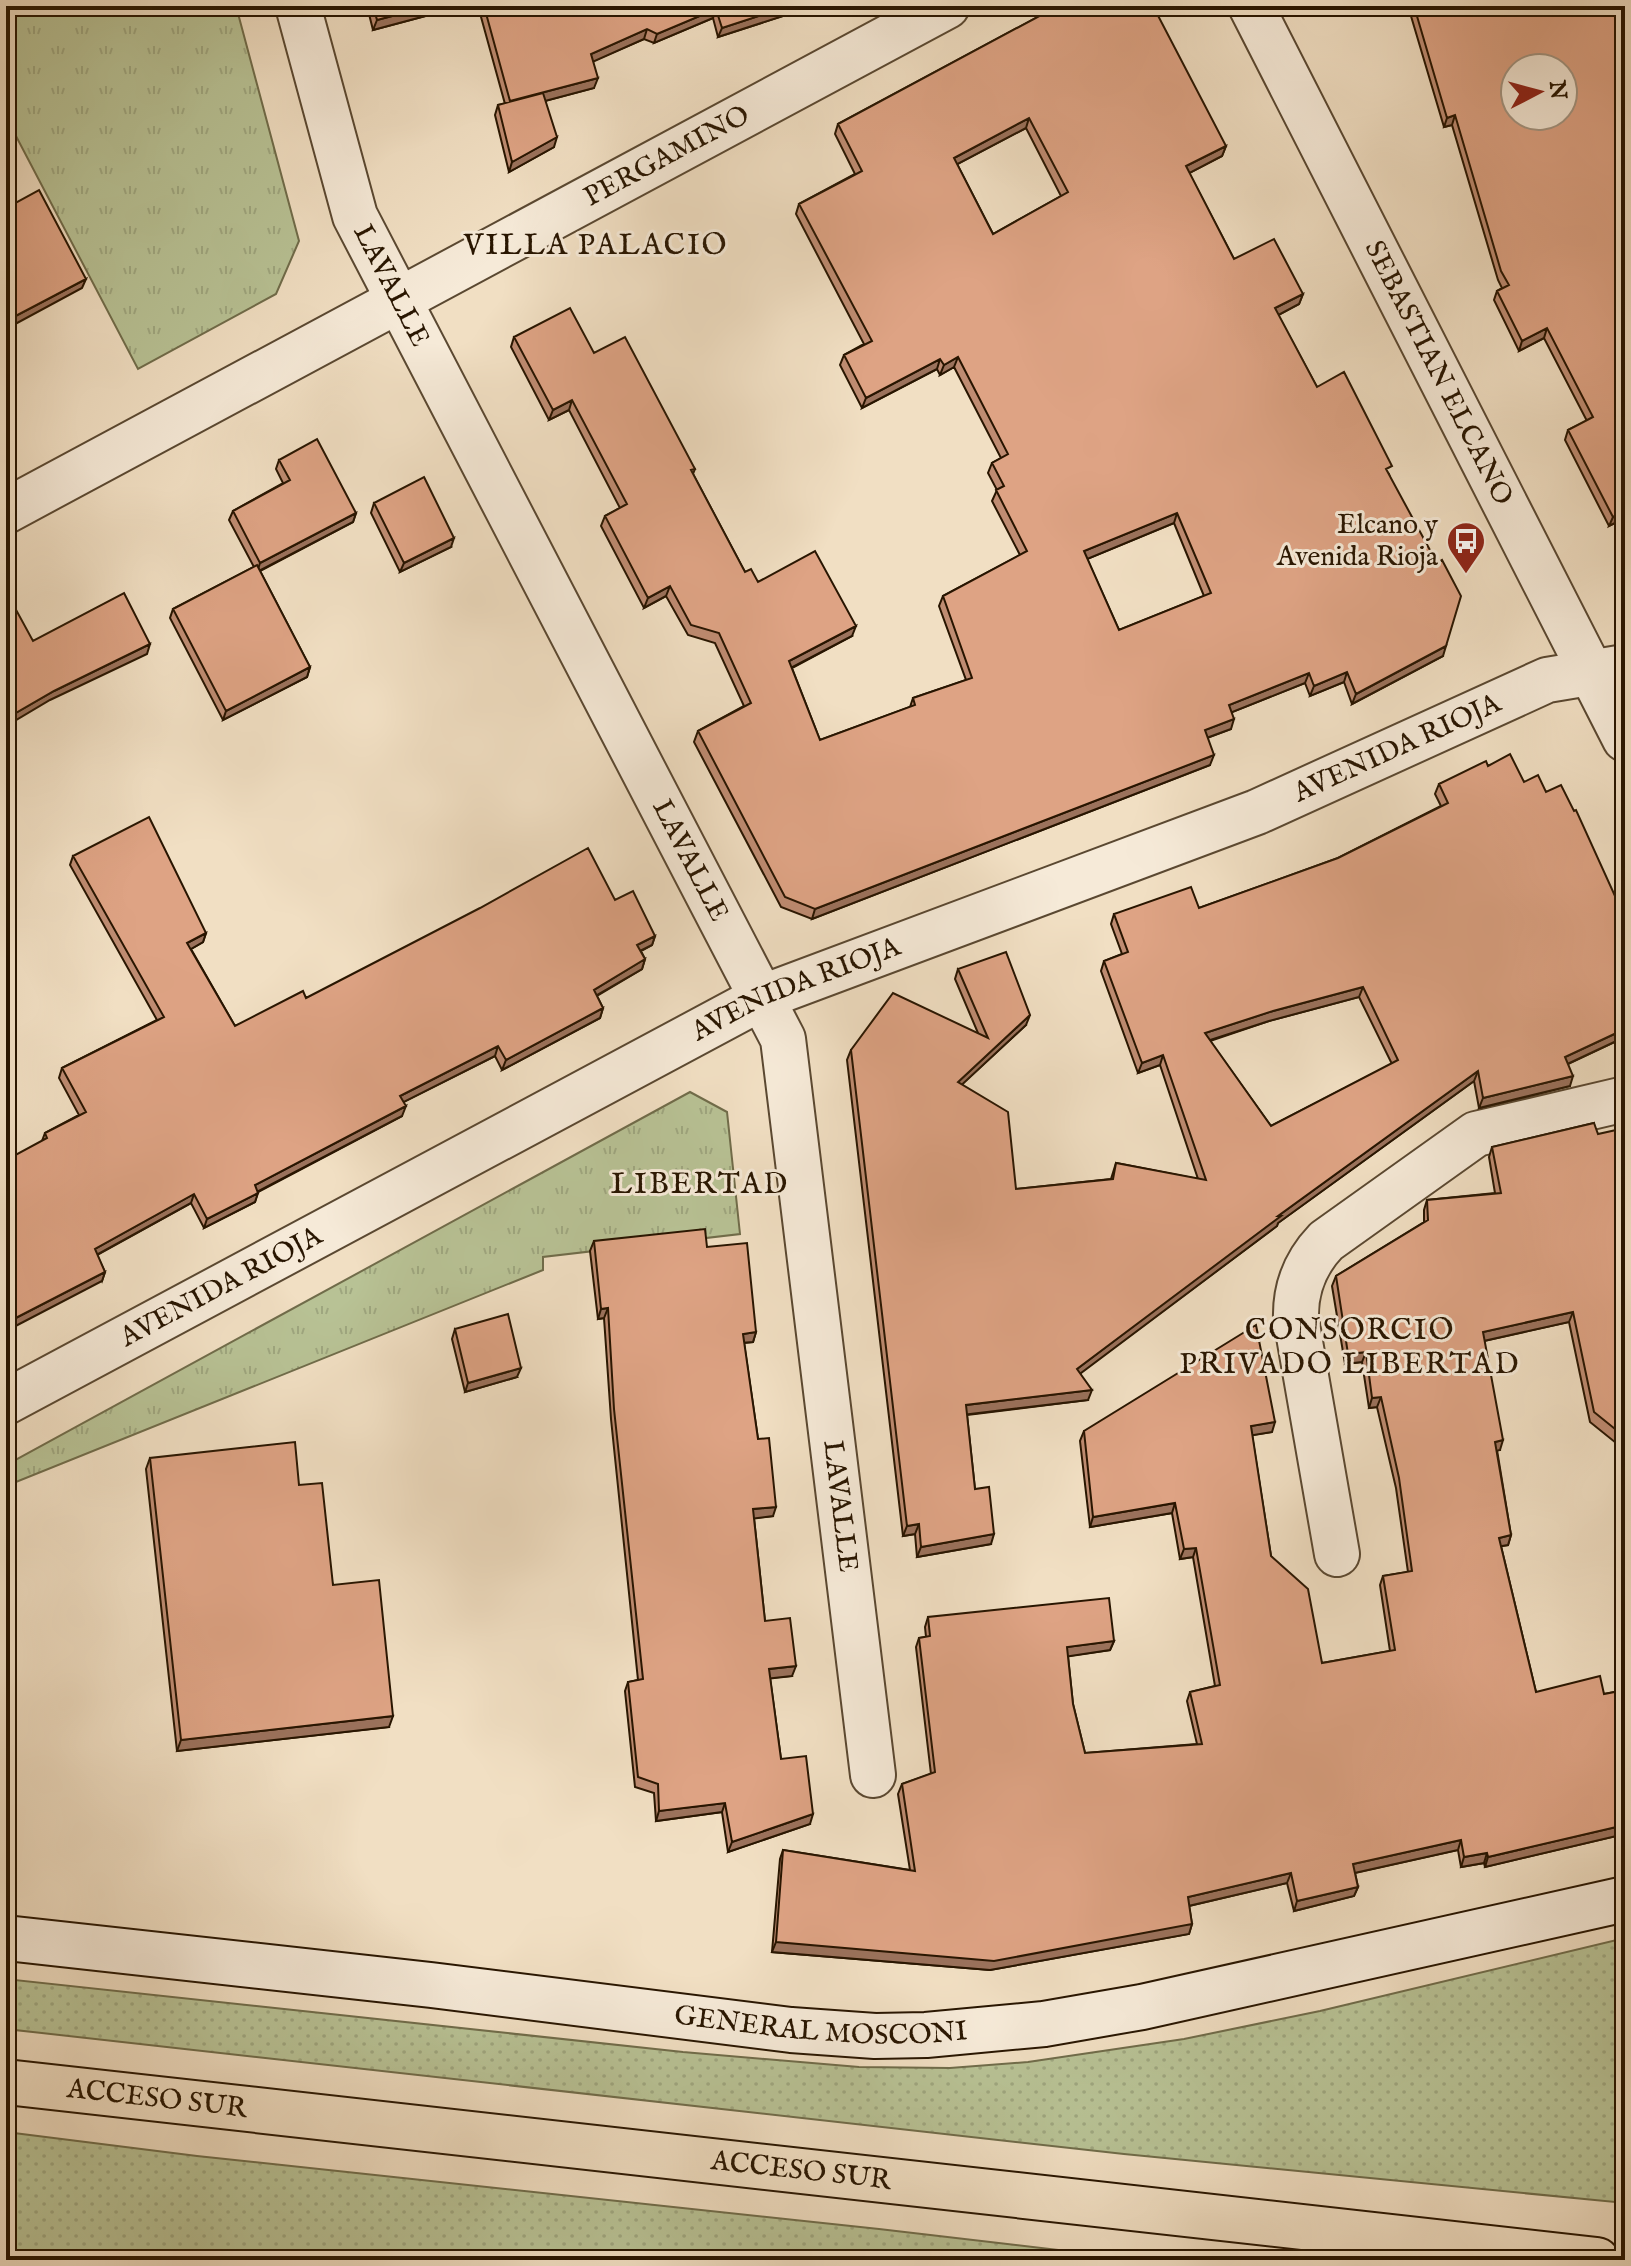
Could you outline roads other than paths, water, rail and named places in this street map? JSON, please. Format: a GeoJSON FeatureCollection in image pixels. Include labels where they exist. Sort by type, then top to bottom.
{"type":"FeatureCollection","features":[{"type":"Feature","properties":{"kind":"highway","name":"ACCESO SUR"},"geometry":{"type":"LineString","coordinates":[[6,2082],[1597,2260]]}},
{"type":"Feature","properties":{"kind":"street","name":"LAVALLE"},"geometry":{"type":"LineString","coordinates":[[298,6],[355,216],[783,1039],[873,1775]]}},
{"type":"Feature","properties":{"kind":"street","name":"PERGAMINO"},"geometry":{"type":"LineString","coordinates":[[6,511],[947,6]]}},
{"type":"Feature","properties":{"kind":"street","name":"SEBASTIAN ELCANO"},"geometry":{"type":"LineString","coordinates":[[1251,6],[1608,670],[1625,739]]}},
{"type":"Feature","properties":{"kind":"street","name":"AVENIDA RIOJA"},"geometry":{"type":"LineString","coordinates":[[6,1402],[763,997],[1257,812],[1547,680],[1608,670]]}},
{"type":"Feature","properties":{"kind":"street"},"geometry":{"type":"LineString","coordinates":[[1337,1554],[1296,1319],[1300,1284],[1316,1251],[1476,1134],[1625,1099]]}},
{"type":"Feature","properties":{"kind":"street","name":"GENERAL MOSCONI"},"geometry":{"type":"LineString","coordinates":[[6,1938],[431,1985],[791,2030],[875,2036],[926,2035],[1032,2026],[1142,2007],[1625,1899]]}},
{"type":"Feature","properties":{"kind":"place","name":"Elcano y Avenida Rioja"},"geometry":{"type":"Point","coordinates":[1466,575]}},
{"type":"Feature","properties":{"kind":"district","name":"VILLA PALACIO"},"geometry":{"type":"Point","coordinates":[596,246]}},
{"type":"Feature","properties":{"kind":"district","name":"LIBERTAD"},"geometry":{"type":"Point","coordinates":[700,1185]}},
{"type":"Feature","properties":{"kind":"district","name":"CONSORCIO PRIVADO LIBERTAD"},"geometry":{"type":"Point","coordinates":[1350,1348]}}]}
